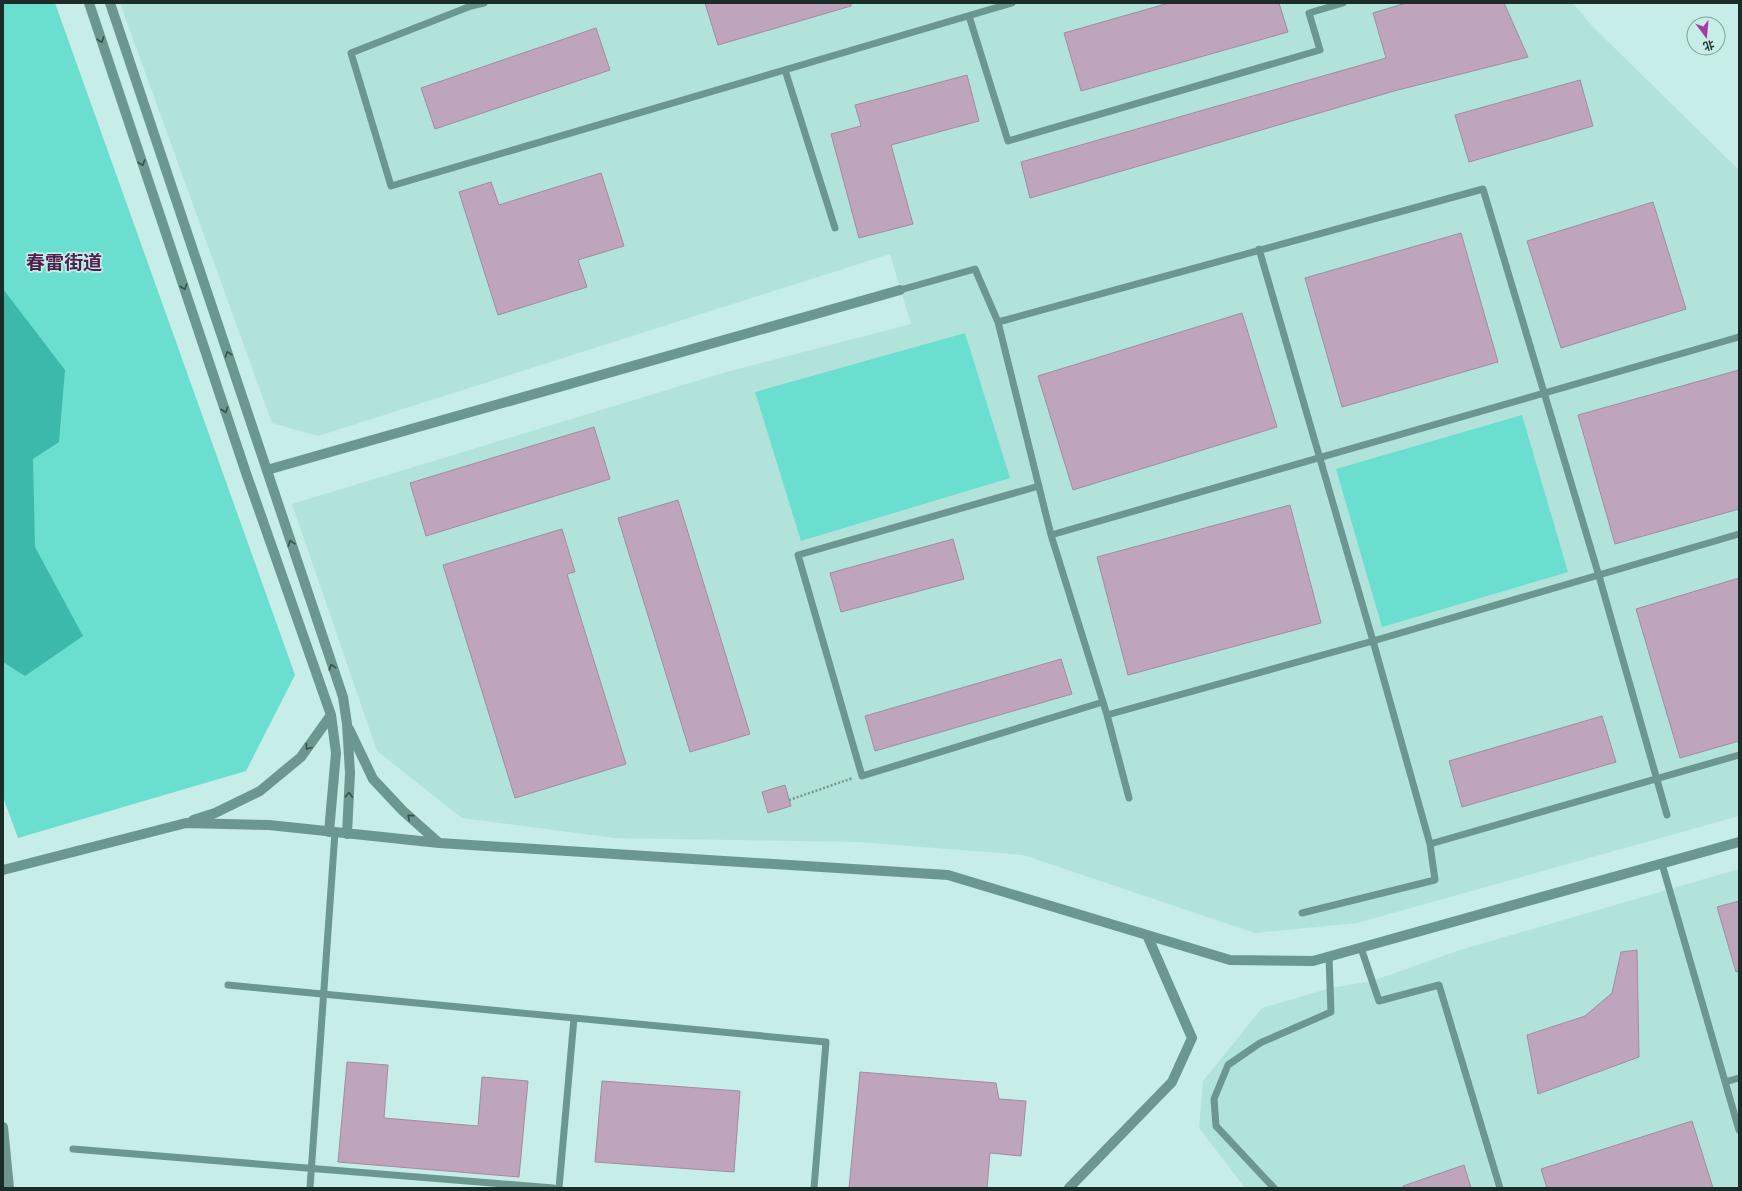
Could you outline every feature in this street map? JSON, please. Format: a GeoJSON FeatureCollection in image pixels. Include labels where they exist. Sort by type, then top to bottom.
{"type":"FeatureCollection","features":[{"type":"Feature","properties":{"kind":"street"},"geometry":{"type":"LineString","coordinates":[[89,3],[246,473],[331,715],[336,753],[332,832]]}},
{"type":"Feature","properties":{"kind":"street"},"geometry":{"type":"LineString","coordinates":[[110,3],[343,697],[347,724],[350,773],[347,834]]}},
{"type":"Feature","properties":{"kind":"street"},"geometry":{"type":"LineString","coordinates":[[267,470],[900,290]]}},
{"type":"Feature","properties":{"kind":"street"},"geometry":{"type":"LineString","coordinates":[[3,870],[186,823],[215,812],[260,791],[301,757],[331,715]]}},
{"type":"Feature","properties":{"kind":"street"},"geometry":{"type":"LineString","coordinates":[[347,724],[373,779],[403,811],[439,843]]}},
{"type":"Feature","properties":{"kind":"street"},"geometry":{"type":"LineString","coordinates":[[186,823],[269,824],[347,834],[439,843],[948,875],[1230,960],[1313,962],[1739,842]]}},
{"type":"Feature","properties":{"kind":"street"},"geometry":{"type":"LineString","coordinates":[[1069,1188],[1172,1082],[1192,1038],[1147,935]]}},
{"type":"Feature","properties":{"kind":"street"},"geometry":{"type":"LineString","coordinates":[[3,1127],[9,1188]]}},
{"type":"Feature","properties":{"kind":"lane"},"geometry":{"type":"LineString","coordinates":[[484,3],[471,6],[351,53],[391,186],[1012,3]]}},
{"type":"Feature","properties":{"kind":"lane"},"geometry":{"type":"LineString","coordinates":[[969,16],[1008,141],[1320,50],[1309,13],[1343,3]]}},
{"type":"Feature","properties":{"kind":"lane"},"geometry":{"type":"LineString","coordinates":[[785,70],[835,228]]}},
{"type":"Feature","properties":{"kind":"lane"},"geometry":{"type":"LineString","coordinates":[[998,322],[1259,249],[1483,189],[1599,576],[1667,815]]}},
{"type":"Feature","properties":{"kind":"lane"},"geometry":{"type":"LineString","coordinates":[[1259,249],[1373,641],[1430,844],[1435,880],[1302,912]]}},
{"type":"Feature","properties":{"kind":"lane"},"geometry":{"type":"LineString","coordinates":[[900,290],[975,269],[998,322],[1051,535],[1103,702],[1129,798]]}},
{"type":"Feature","properties":{"kind":"lane"},"geometry":{"type":"LineString","coordinates":[[1051,535],[1739,337]]}},
{"type":"Feature","properties":{"kind":"lane"},"geometry":{"type":"LineString","coordinates":[[1039,486],[798,555],[862,776],[1103,702]]}},
{"type":"Feature","properties":{"kind":"lane"},"geometry":{"type":"LineString","coordinates":[[1107,716],[1599,576],[1739,534]]}},
{"type":"Feature","properties":{"kind":"lane"},"geometry":{"type":"LineString","coordinates":[[1430,844],[1739,755]]}},
{"type":"Feature","properties":{"kind":"lane"},"geometry":{"type":"LineString","coordinates":[[310,1188],[324,994],[332,832]]}},
{"type":"Feature","properties":{"kind":"lane"},"geometry":{"type":"LineString","coordinates":[[1662,864],[1739,1130]]}},
{"type":"Feature","properties":{"kind":"lane"},"geometry":{"type":"LineString","coordinates":[[1361,948],[1379,1001],[1439,985],[1500,1188]]}},
{"type":"Feature","properties":{"kind":"lane"},"geometry":{"type":"LineString","coordinates":[[1274,1188],[1216,1126],[1214,1099],[1228,1065],[1260,1042],[1332,1012],[1328,957]]}},
{"type":"Feature","properties":{"kind":"lane"},"geometry":{"type":"LineString","coordinates":[[228,985],[826,1042],[814,1188]]}},
{"type":"Feature","properties":{"kind":"lane"},"geometry":{"type":"LineString","coordinates":[[559,1188],[574,1018]]}},
{"type":"Feature","properties":{"kind":"lane"},"geometry":{"type":"LineString","coordinates":[[1725,1082],[1739,1078]]}},
{"type":"Feature","properties":{"kind":"lane"},"geometry":{"type":"LineString","coordinates":[[73,1149],[553,1188]]}},
{"type":"Feature","properties":{"kind":"path"},"geometry":{"type":"LineString","coordinates":[[789,800],[848,780]]}},
{"type":"Feature","properties":{"kind":"shaded area"},"geometry":{"type":"Polygon","coordinates":[[[3,3],[55,3],[295,675],[246,771],[18,838],[3,797],[3,3]]]}},
{"type":"Feature","properties":{"kind":"shaded area"},"geometry":{"type":"Polygon","coordinates":[[[120,3],[1573,3],[1592,26],[1739,170],[1739,816],[1357,923],[1255,933],[1023,855],[858,842],[614,838],[462,818],[377,751],[292,504],[726,372],[911,324],[890,254],[318,436],[272,423],[120,3]]]}},
{"type":"Feature","properties":{"kind":"shaded area"},"geometry":{"type":"Polygon","coordinates":[[[3,289],[65,370],[59,442],[33,459],[35,547],[83,636],[25,676],[3,662],[3,289]]]}},
{"type":"Feature","properties":{"kind":"shaded area"},"geometry":{"type":"Polygon","coordinates":[[[965,333],[1010,478],[801,541],[755,392],[965,333]]]}},
{"type":"Feature","properties":{"kind":"shaded area"},"geometry":{"type":"Polygon","coordinates":[[[1522,415],[1568,572],[1382,627],[1336,469],[1522,415]]]}},
{"type":"Feature","properties":{"kind":"shaded area"},"geometry":{"type":"Polygon","coordinates":[[[1739,869],[1739,1188],[1245,1188],[1199,1128],[1203,1081],[1262,1008],[1330,988],[1372,981],[1460,950],[1739,869]]]}},
{"type":"Feature","properties":{"kind":"building"},"geometry":{"type":"Polygon","coordinates":[[[705,3],[851,3],[851,6],[718,45],[705,3]]]}},
{"type":"Feature","properties":{"kind":"building"},"geometry":{"type":"Polygon","coordinates":[[[1169,3],[1279,3],[1288,32],[1081,91],[1064,33],[1169,3]]]}},
{"type":"Feature","properties":{"kind":"building"},"geometry":{"type":"Polygon","coordinates":[[[1406,3],[1504,3],[1528,57],[1394,91],[1030,198],[1021,162],[1386,58],[1373,13],[1406,3]]]}},
{"type":"Feature","properties":{"kind":"building"},"geometry":{"type":"Polygon","coordinates":[[[596,28],[610,70],[435,129],[421,88],[596,28]]]}},
{"type":"Feature","properties":{"kind":"building"},"geometry":{"type":"Polygon","coordinates":[[[967,75],[979,121],[891,145],[913,224],[859,238],[831,134],[861,126],[855,105],[967,75]]]}},
{"type":"Feature","properties":{"kind":"building"},"geometry":{"type":"Polygon","coordinates":[[[1580,80],[1593,126],[1469,162],[1455,115],[1580,80]]]}},
{"type":"Feature","properties":{"kind":"building"},"geometry":{"type":"Polygon","coordinates":[[[601,173],[624,246],[578,260],[587,287],[498,315],[459,192],[491,182],[499,205],[601,173]]]}},
{"type":"Feature","properties":{"kind":"building"},"geometry":{"type":"Polygon","coordinates":[[[1653,202],[1686,309],[1561,348],[1527,241],[1653,202]]]}},
{"type":"Feature","properties":{"kind":"building"},"geometry":{"type":"Polygon","coordinates":[[[1461,233],[1498,362],[1342,407],[1305,278],[1461,233]]]}},
{"type":"Feature","properties":{"kind":"building"},"geometry":{"type":"Polygon","coordinates":[[[1242,313],[1277,427],[1073,490],[1038,376],[1242,313]]]}},
{"type":"Feature","properties":{"kind":"building"},"geometry":{"type":"Polygon","coordinates":[[[1739,370],[1739,509],[1615,544],[1578,415],[1739,370]]]}},
{"type":"Feature","properties":{"kind":"building"},"geometry":{"type":"Polygon","coordinates":[[[594,427],[610,479],[426,536],[410,483],[594,427]]]}},
{"type":"Feature","properties":{"kind":"building"},"geometry":{"type":"Polygon","coordinates":[[[678,500],[750,734],[690,752],[618,518],[678,500]]]}},
{"type":"Feature","properties":{"kind":"building"},"geometry":{"type":"Polygon","coordinates":[[[1290,505],[1321,623],[1128,675],[1097,557],[1290,505]]]}},
{"type":"Feature","properties":{"kind":"building"},"geometry":{"type":"Polygon","coordinates":[[[562,529],[575,572],[567,574],[626,764],[515,798],[443,565],[562,529]]]}},
{"type":"Feature","properties":{"kind":"building"},"geometry":{"type":"Polygon","coordinates":[[[953,539],[964,579],[841,612],[830,573],[953,539]]]}},
{"type":"Feature","properties":{"kind":"building"},"geometry":{"type":"Polygon","coordinates":[[[1739,578],[1739,741],[1680,758],[1636,609],[1739,578]]]}},
{"type":"Feature","properties":{"kind":"building"},"geometry":{"type":"Polygon","coordinates":[[[1061,659],[1072,694],[875,751],[865,716],[1061,659]]]}},
{"type":"Feature","properties":{"kind":"building"},"geometry":{"type":"Polygon","coordinates":[[[1602,716],[1616,762],[1462,807],[1449,761],[1602,716]]]}},
{"type":"Feature","properties":{"kind":"building"},"geometry":{"type":"Polygon","coordinates":[[[785,785],[791,806],[768,813],[762,792],[785,785]]]}},
{"type":"Feature","properties":{"kind":"building"},"geometry":{"type":"Polygon","coordinates":[[[1739,901],[1739,971],[1736,972],[1717,907],[1739,901]]]}},
{"type":"Feature","properties":{"kind":"building"},"geometry":{"type":"Polygon","coordinates":[[[1637,950],[1639,1057],[1538,1094],[1527,1035],[1585,1016],[1612,993],[1621,952],[1637,950]]]}},
{"type":"Feature","properties":{"kind":"building"},"geometry":{"type":"Polygon","coordinates":[[[347,1062],[388,1065],[384,1118],[478,1126],[482,1077],[528,1081],[519,1177],[338,1162],[347,1062]]]}},
{"type":"Feature","properties":{"kind":"building"},"geometry":{"type":"Polygon","coordinates":[[[860,1072],[996,1083],[999,1099],[1026,1101],[1021,1156],[990,1153],[987,1188],[849,1188],[860,1072]]]}},
{"type":"Feature","properties":{"kind":"building"},"geometry":{"type":"Polygon","coordinates":[[[602,1081],[740,1091],[734,1172],[595,1162],[602,1081]]]}},
{"type":"Feature","properties":{"kind":"building"},"geometry":{"type":"Polygon","coordinates":[[[1692,1121],[1713,1188],[1547,1188],[1541,1169],[1692,1121]]]}},
{"type":"Feature","properties":{"kind":"building"},"geometry":{"type":"Polygon","coordinates":[[[1464,1165],[1471,1188],[1403,1188],[1403,1186],[1464,1165]]]}},
{"type":"Feature","properties":{"kind":"district","name":"春雷街道"},"geometry":{"type":"Point","coordinates":[64,262]}}]}
